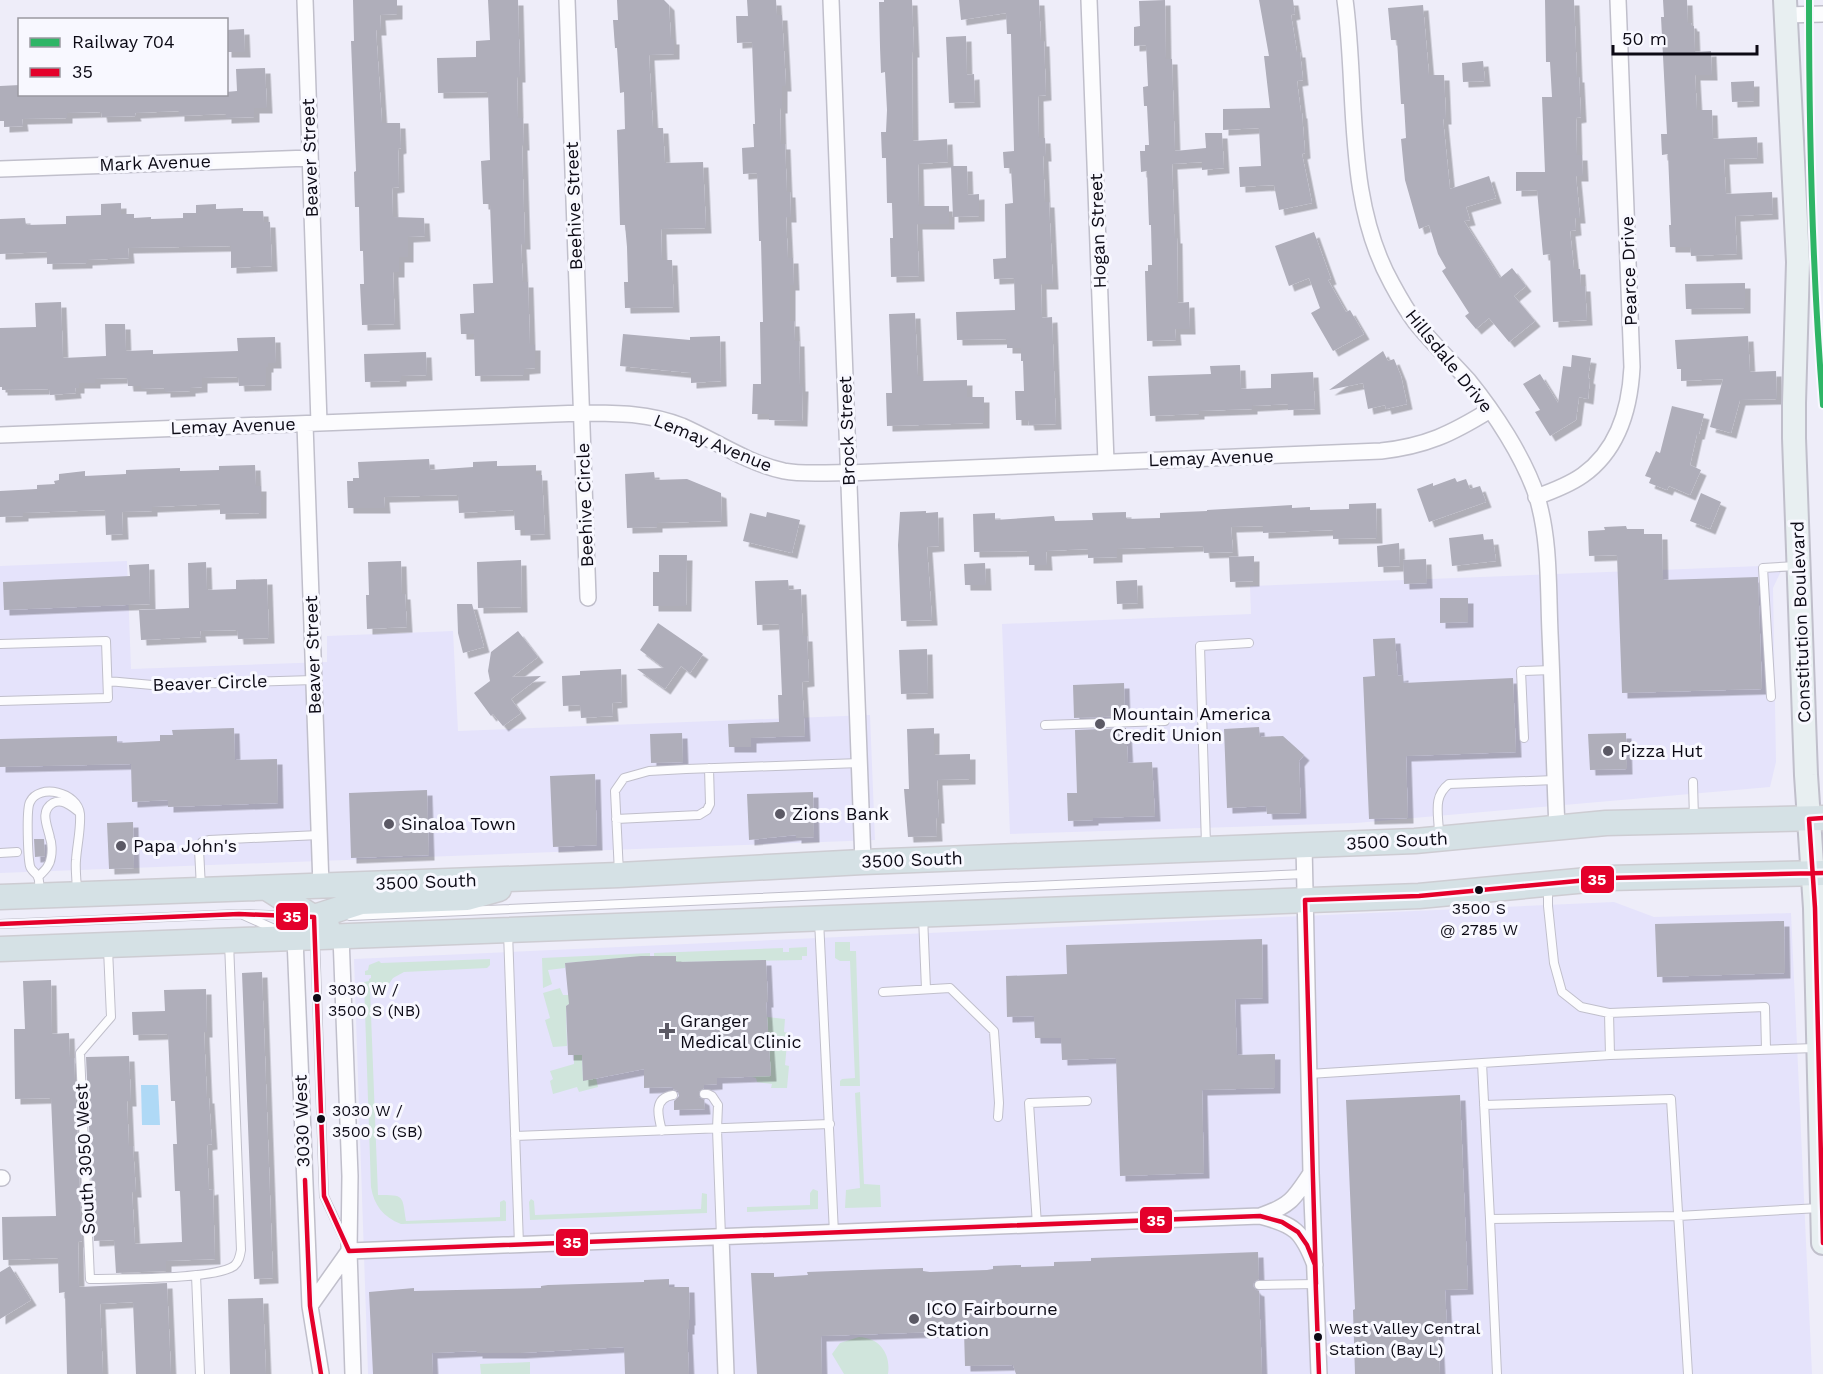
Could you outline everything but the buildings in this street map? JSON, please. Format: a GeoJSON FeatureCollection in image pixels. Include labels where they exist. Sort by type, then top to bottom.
{"type":"FeatureCollection","features":[{"type":"Feature","properties":{"kind":"main road","name":"Constitution Boulevard"},"geometry":{"type":"LineString","coordinates":[[1785,8],[1798,262],[1794,403],[1799,566],[1818,873],[1823,1243]]}},
{"type":"Feature","properties":{"kind":"main road","name":"3500 South"},"geometry":{"type":"LineString","coordinates":[[0,897],[39,886],[78,894],[619,875],[863,862],[1440,839],[1606,823],[1816,818]]}},
{"type":"Feature","properties":{"kind":"main road"},"geometry":{"type":"LineString","coordinates":[[0,949],[229,940],[308,931],[341,936],[1419,896],[1609,878],[1818,873]]}},
{"type":"Feature","properties":{"kind":"main road"},"geometry":{"type":"LineString","coordinates":[[308,931],[361,902],[467,898],[535,878]]}},
{"type":"Feature","properties":{"kind":"main road"},"geometry":{"type":"LineString","coordinates":[[267,888],[308,931]]}},
{"type":"Feature","properties":{"kind":"street","name":"Beaver Street"},"geometry":{"type":"LineString","coordinates":[[305,0],[310,158],[314,680],[321,886]]}},
{"type":"Feature","properties":{"kind":"street","name":"Beehive Street"},"geometry":{"type":"LineString","coordinates":[[567,0],[582,413]]}},
{"type":"Feature","properties":{"kind":"street","name":"Brock Street"},"geometry":{"type":"LineString","coordinates":[[831,0],[863,862]]}},
{"type":"Feature","properties":{"kind":"street","name":"Hogan Street"},"geometry":{"type":"LineString","coordinates":[[1089,0],[1106,462]]}},
{"type":"Feature","properties":{"kind":"street","name":"Hillsdale Drive"},"geometry":{"type":"LineString","coordinates":[[1345,0],[1351,57],[1357,173],[1373,243],[1391,283],[1415,322],[1468,381],[1490,410],[1524,467],[1536,497],[1546,554],[1557,828]]}},
{"type":"Feature","properties":{"kind":"street","name":"Pearce Drive"},"geometry":{"type":"LineString","coordinates":[[1536,497],[1572,482],[1595,466],[1613,441],[1628,405],[1632,367],[1618,0]]}},
{"type":"Feature","properties":{"kind":"street"},"geometry":{"type":"LineString","coordinates":[[1785,8],[1823,14]]}},
{"type":"Feature","properties":{"kind":"street","name":"Mark Avenue"},"geometry":{"type":"LineString","coordinates":[[0,169],[310,158]]}},
{"type":"Feature","properties":{"kind":"street","name":"Lemay Avenue"},"geometry":{"type":"LineString","coordinates":[[0,435],[625,413],[662,419],[743,457],[785,471],[849,473],[1402,449],[1424,444],[1443,436],[1490,410]]}},
{"type":"Feature","properties":{"kind":"street","name":"Beehive Circle"},"geometry":{"type":"LineString","coordinates":[[582,413],[588,598]]}},
{"type":"Feature","properties":{"kind":"street"},"geometry":{"type":"LineString","coordinates":[[1304,846],[1311,1173],[1319,1374]]}},
{"type":"Feature","properties":{"kind":"street","name":"3030 West"},"geometry":{"type":"LineString","coordinates":[[308,931],[310,1306],[321,1374]]}},
{"type":"Feature","properties":{"kind":"street"},"geometry":{"type":"LineString","coordinates":[[341,936],[350,1176],[352,1374]]}},
{"type":"Feature","properties":{"kind":"street"},"geometry":{"type":"LineString","coordinates":[[349,1251],[1260,1216],[1282,1209],[1297,1194],[1311,1173]]}},
{"type":"Feature","properties":{"kind":"street"},"geometry":{"type":"LineString","coordinates":[[1260,1216],[1282,1222],[1298,1232],[1307,1245],[1315,1265]]}},
{"type":"Feature","properties":{"kind":"street"},"geometry":{"type":"LineString","coordinates":[[721,1237],[726,1374]]}},
{"type":"Feature","properties":{"kind":"street"},"geometry":{"type":"LineString","coordinates":[[310,1306],[349,1251]]}},
{"type":"Feature","properties":{"kind":"lane"},"geometry":{"type":"LineString","coordinates":[[1771,697],[1764,568],[1799,566]]}},
{"type":"Feature","properties":{"kind":"lane"},"geometry":{"type":"LineString","coordinates":[[0,644],[106,641],[108,681],[108,698],[0,701]]}},
{"type":"Feature","properties":{"kind":"lane"},"geometry":{"type":"LineString","coordinates":[[1206,849],[1200,646],[1249,643]]}},
{"type":"Feature","properties":{"kind":"lane"},"geometry":{"type":"LineString","coordinates":[[1524,738],[1521,671],[1552,670]]}},
{"type":"Feature","properties":{"kind":"lane","name":"Beaver Circle"},"geometry":{"type":"LineString","coordinates":[[108,681],[152,685],[314,680]]}},
{"type":"Feature","properties":{"kind":"lane"},"geometry":{"type":"LineString","coordinates":[[1045,726],[1165,721]]}},
{"type":"Feature","properties":{"kind":"lane"},"geometry":{"type":"LineString","coordinates":[[619,875],[615,791],[624,778],[649,771],[860,763]]}},
{"type":"Feature","properties":{"kind":"lane"},"geometry":{"type":"LineString","coordinates":[[616,819],[699,815],[707,810],[710,804],[710,768]]}},
{"type":"Feature","properties":{"kind":"lane"},"geometry":{"type":"LineString","coordinates":[[1440,839],[1438,798],[1449,784],[1555,780]]}},
{"type":"Feature","properties":{"kind":"lane"},"geometry":{"type":"LineString","coordinates":[[1693,782],[1694,821]]}},
{"type":"Feature","properties":{"kind":"lane"},"geometry":{"type":"LineString","coordinates":[[39,886],[30,868],[29,802],[35,795],[45,792],[61,793],[71,798],[80,813],[75,864],[78,894]]}},
{"type":"Feature","properties":{"kind":"lane"},"geometry":{"type":"LineString","coordinates":[[39,886],[51,857],[51,839],[46,828],[46,810],[52,804],[59,802],[67,803],[80,813]]}},
{"type":"Feature","properties":{"kind":"lane"},"geometry":{"type":"LineString","coordinates":[[201,890],[199,849],[202,842],[319,835]]}},
{"type":"Feature","properties":{"kind":"lane"},"geometry":{"type":"LineString","coordinates":[[0,853],[17,852]]}},
{"type":"Feature","properties":{"kind":"lane"},"geometry":{"type":"LineString","coordinates":[[0,924],[239,914],[308,931],[1304,874]]}},
{"type":"Feature","properties":{"kind":"lane"},"geometry":{"type":"LineString","coordinates":[[1548,884],[1554,963],[1562,992],[1581,1007],[1608,1013],[1765,1007],[1766,1049]]}},
{"type":"Feature","properties":{"kind":"lane"},"geometry":{"type":"LineString","coordinates":[[239,914],[308,931]]}},
{"type":"Feature","properties":{"kind":"lane"},"geometry":{"type":"LineString","coordinates":[[923,915],[926,989]]}},
{"type":"Feature","properties":{"kind":"lane"},"geometry":{"type":"LineString","coordinates":[[819,919],[834,1233]]}},
{"type":"Feature","properties":{"kind":"lane"},"geometry":{"type":"LineString","coordinates":[[508,930],[519,1245]]}},
{"type":"Feature","properties":{"kind":"lane"},"geometry":{"type":"LineString","coordinates":[[308,931],[324,1196],[349,1251]]}},
{"type":"Feature","properties":{"kind":"lane"},"geometry":{"type":"LineString","coordinates":[[200,1374],[196,1275],[234,1266],[239,1261],[241,1250],[229,940]]}},
{"type":"Feature","properties":{"kind":"lane","name":"South 3050 West"},"geometry":{"type":"LineString","coordinates":[[108,944],[111,1017],[80,1053],[90,1279],[196,1275]]}},
{"type":"Feature","properties":{"kind":"lane"},"geometry":{"type":"LineString","coordinates":[[883,992],[950,988],[994,1031],[998,1118]]}},
{"type":"Feature","properties":{"kind":"lane"},"geometry":{"type":"LineString","coordinates":[[1608,1013],[1610,1055]]}},
{"type":"Feature","properties":{"kind":"lane"},"geometry":{"type":"LineString","coordinates":[[1309,1074],[1610,1055],[1819,1047]]}},
{"type":"Feature","properties":{"kind":"lane"},"geometry":{"type":"LineString","coordinates":[[1482,1063],[1497,1374]]}},
{"type":"Feature","properties":{"kind":"lane"},"geometry":{"type":"LineString","coordinates":[[704,1094],[711,1095],[718,1103],[721,1237]]}},
{"type":"Feature","properties":{"kind":"lane"},"geometry":{"type":"LineString","coordinates":[[662,1131],[658,1107],[660,1101],[673,1095]]}},
{"type":"Feature","properties":{"kind":"lane"},"geometry":{"type":"LineString","coordinates":[[1484,1105],[1671,1099],[1688,1374]]}},
{"type":"Feature","properties":{"kind":"lane"},"geometry":{"type":"LineString","coordinates":[[1037,1225],[1029,1102],[1087,1101]]}},
{"type":"Feature","properties":{"kind":"lane"},"geometry":{"type":"LineString","coordinates":[[515,1136],[830,1124]]}},
{"type":"Feature","properties":{"kind":"lane"},"geometry":{"type":"LineString","coordinates":[[1490,1219],[1678,1216],[1822,1208]]}},
{"type":"Feature","properties":{"kind":"lane"},"geometry":{"type":"LineString","coordinates":[[1259,1285],[1316,1284]]}},
{"type":"Feature","properties":{"kind":"shaded area"},"geometry":{"type":"Polygon","coordinates":[[[127,561],[131,669],[327,662],[327,636],[453,631],[458,731],[870,715],[875,840],[0,873],[0,566],[127,561]]]}},
{"type":"Feature","properties":{"kind":"shaded area"},"geometry":{"type":"Polygon","coordinates":[[[1784,565],[1773,588],[1776,762],[1770,787],[1356,823],[1010,834],[1002,624],[1251,614],[1250,586],[1784,565]]]}},
{"type":"Feature","properties":{"kind":"shaded area"},"geometry":{"type":"Polygon","coordinates":[[[1614,902],[1654,917],[1791,913],[1812,1374],[368,1374],[354,959],[1614,902]]]}},
{"type":"Feature","properties":{"kind":"shaded area"},"geometry":{"type":"Polygon","coordinates":[[[141,1085],[158,1085],[160,1125],[142,1125],[141,1085]]]}},
{"type":"Feature","properties":{"kind":"green space"},"geometry":{"type":"Polygon","coordinates":[[[835,942],[850,942],[850,951],[856,951],[860,1086],[840,1086],[842,1079],[855,1078],[850,961],[840,961],[835,958],[835,942]]]}},
{"type":"Feature","properties":{"kind":"green space"},"geometry":{"type":"Polygon","coordinates":[[[807,947],[807,956],[802,956],[802,960],[676,962],[654,956],[654,953],[783,948],[783,952],[789,952],[789,948],[807,947]]]}},
{"type":"Feature","properties":{"kind":"green space"},"geometry":{"type":"Polygon","coordinates":[[[650,953],[650,956],[565,963],[565,968],[548,970],[552,984],[543,988],[542,958],[650,953]]]}},
{"type":"Feature","properties":{"kind":"green space"},"geometry":{"type":"Polygon","coordinates":[[[490,959],[490,965],[487,968],[404,972],[393,978],[386,988],[370,989],[378,1195],[393,1195],[401,1198],[406,1221],[500,1217],[500,1202],[504,1200],[506,1202],[506,1221],[401,1224],[380,1210],[371,1187],[364,982],[369,981],[371,975],[365,975],[365,971],[368,970],[369,965],[379,961],[381,963],[490,959]]]}},
{"type":"Feature","properties":{"kind":"green space"},"geometry":{"type":"Polygon","coordinates":[[[560,988],[563,995],[570,995],[570,1004],[566,1006],[567,1046],[553,1047],[545,1020],[550,1018],[543,993],[560,988]]]}},
{"type":"Feature","properties":{"kind":"green space"},"geometry":{"type":"Polygon","coordinates":[[[767,1017],[785,1019],[784,1032],[788,1033],[785,1065],[789,1066],[787,1088],[771,1088],[772,1084],[757,1082],[756,1078],[749,1076],[771,1076],[767,1017]]]}},
{"type":"Feature","properties":{"kind":"green space"},"geometry":{"type":"Polygon","coordinates":[[[574,1055],[582,1055],[583,1080],[596,1078],[598,1087],[579,1092],[577,1087],[553,1094],[550,1081],[553,1079],[550,1071],[574,1064],[574,1055]]]}},
{"type":"Feature","properties":{"kind":"green space"},"geometry":{"type":"Polygon","coordinates":[[[860,1092],[864,1184],[880,1185],[881,1207],[845,1208],[846,1190],[860,1188],[855,1093],[860,1092]]]}},
{"type":"Feature","properties":{"kind":"green space"},"geometry":{"type":"Polygon","coordinates":[[[813,1189],[818,1191],[818,1209],[747,1212],[747,1207],[810,1205],[810,1193],[813,1189]]]}},
{"type":"Feature","properties":{"kind":"green space"},"geometry":{"type":"Polygon","coordinates":[[[702,1193],[707,1194],[707,1213],[530,1220],[529,1202],[531,1199],[534,1201],[535,1215],[701,1209],[702,1193]]]}},
{"type":"Feature","properties":{"kind":"green space"},"geometry":{"type":"Polygon","coordinates":[[[859,1337],[873,1340],[882,1348],[888,1360],[888,1374],[844,1374],[832,1354],[840,1343],[859,1337]]]}},
{"type":"Feature","properties":{"kind":"green space"},"geometry":{"type":"Polygon","coordinates":[[[530,1362],[530,1374],[481,1374],[480,1364],[530,1362]]]}},
{"type":"Feature","properties":{"kind":"rail line","name":"704"},"geometry":{"type":"LineString","coordinates":[[1809,0],[1812,202],[1823,405]]}},
{"type":"Feature","properties":{"kind":"transit line","name":"35"},"geometry":{"type":"LineString","coordinates":[[1823,818],[1809,819],[1815,908],[1823,1243]]}},
{"type":"Feature","properties":{"kind":"transit line","name":"35"},"geometry":{"type":"LineString","coordinates":[[1316,1284],[1305,900],[1419,896],[1609,878],[1823,873]]}},
{"type":"Feature","properties":{"kind":"transit line","name":"35"},"geometry":{"type":"LineString","coordinates":[[0,924],[239,914],[314,917],[324,1196],[349,1251],[1260,1216],[1282,1222],[1298,1232],[1307,1245],[1315,1265],[1319,1374]]}},
{"type":"Feature","properties":{"kind":"transit line","name":"35"},"geometry":{"type":"LineString","coordinates":[[305,1180],[310,1306],[321,1374]]}},
{"type":"Feature","properties":{"kind":"place","name":"Mountain America Credit Union"},"geometry":{"type":"Point","coordinates":[1100,724]}},
{"type":"Feature","properties":{"kind":"place","name":"Pizza Hut"},"geometry":{"type":"Point","coordinates":[1608,751]}},
{"type":"Feature","properties":{"kind":"place","name":"Zions Bank"},"geometry":{"type":"Point","coordinates":[780,814]}},
{"type":"Feature","properties":{"kind":"place","name":"Sinaloa Town"},"geometry":{"type":"Point","coordinates":[389,824]}},
{"type":"Feature","properties":{"kind":"place","name":"Papa John's"},"geometry":{"type":"Point","coordinates":[121,846]}},
{"type":"Feature","properties":{"kind":"place","name":"3500 S @ 2785 W"},"geometry":{"type":"Point","coordinates":[1479,890]}},
{"type":"Feature","properties":{"kind":"place","name":"3030 W / 3500 S (NB)"},"geometry":{"type":"Point","coordinates":[317,998]}},
{"type":"Feature","properties":{"kind":"place","name":"Granger Medical Clinic"},"geometry":{"type":"Point","coordinates":[667,1031]}},
{"type":"Feature","properties":{"kind":"place","name":"3030 W / 3500 S (SB)"},"geometry":{"type":"Point","coordinates":[321,1119]}},
{"type":"Feature","properties":{"kind":"place","name":"ICO Fairbourne Station"},"geometry":{"type":"Point","coordinates":[914,1319]}},
{"type":"Feature","properties":{"kind":"place","name":"West Valley Central Station (Bay L)"},"geometry":{"type":"Point","coordinates":[1318,1337]}}]}
